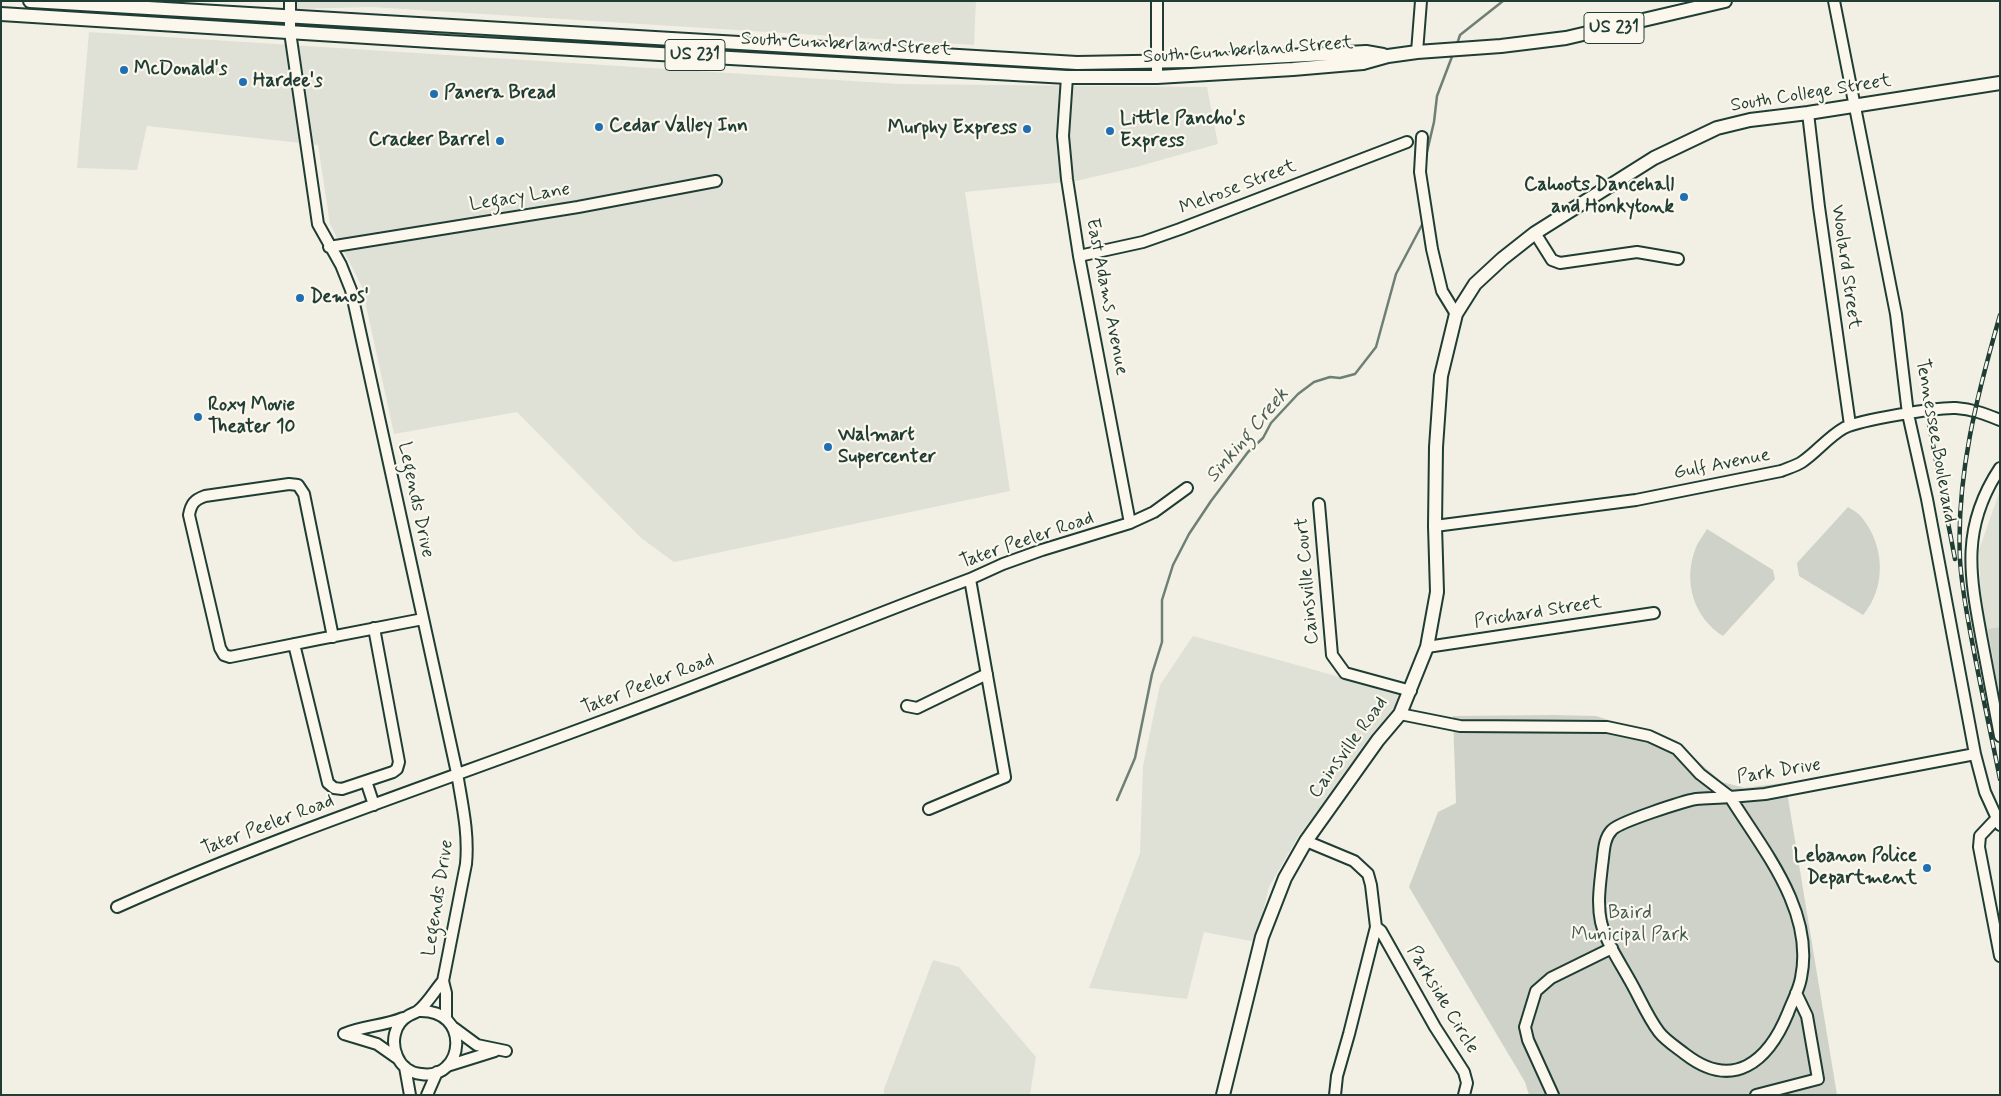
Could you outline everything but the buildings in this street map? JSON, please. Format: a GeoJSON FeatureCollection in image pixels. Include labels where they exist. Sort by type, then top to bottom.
{"type":"FeatureCollection","features":[{"type":"Feature","properties":{"kind":"main road","name":"South Cumberland Street"},"geometry":{"type":"LineString","coordinates":[[30,1],[1077,63],[1157,62],[1366,52],[1388,56]]}},
{"type":"Feature","properties":{"kind":"main road","name":"South Cumberland Street"},"geometry":{"type":"LineString","coordinates":[[1,14],[448,42],[1067,77],[1158,77],[1363,63],[1388,56],[1417,52],[1501,46],[1566,38],[1725,1]]}},
{"type":"Feature","properties":{"kind":"main road","name":"South College Street"},"geometry":{"type":"LineString","coordinates":[[1535,233],[1654,158],[1716,128],[1750,120],[2000,84]]}},
{"type":"Feature","properties":{"kind":"main road","name":"Cainsville Road"},"geometry":{"type":"LineString","coordinates":[[1223,1095],[1262,937],[1284,878],[1306,841],[1378,740],[1400,714],[1428,648],[1437,592],[1435,526],[1436,447],[1441,376],[1456,314],[1475,284],[1502,259],[1535,233]]}},
{"type":"Feature","properties":{"kind":"street","name":"Legends Drive"},"geometry":{"type":"LineString","coordinates":[[290,1],[290,32],[318,224],[343,270],[351,290],[457,773],[468,845],[444,978],[450,1023],[457,1037],[457,1048],[453,1058],[437,1072]]}},
{"type":"Feature","properties":{"kind":"street"},"geometry":{"type":"LineString","coordinates":[[1157,1],[1158,77]]}},
{"type":"Feature","properties":{"kind":"street"},"geometry":{"type":"LineString","coordinates":[[1417,52],[1421,1]]}},
{"type":"Feature","properties":{"kind":"street","name":"Tennessee Boulevard"},"geometry":{"type":"LineString","coordinates":[[1834,1],[1896,314],[1908,414],[1927,499],[1975,754],[1985,792],[1998,822]]}},
{"type":"Feature","properties":{"kind":"street","name":"East Adams Avenue"},"geometry":{"type":"LineString","coordinates":[[1067,77],[1064,106],[1064,152],[1079,256],[1130,523]]}},
{"type":"Feature","properties":{"kind":"street","name":"Woolard Street"},"geometry":{"type":"LineString","coordinates":[[1808,113],[1819,207],[1850,425]]}},
{"type":"Feature","properties":{"kind":"street"},"geometry":{"type":"LineString","coordinates":[[1422,137],[1420,172],[1432,249],[1442,291],[1456,314]]}},
{"type":"Feature","properties":{"kind":"street","name":"Melrose Street"},"geometry":{"type":"LineString","coordinates":[[1079,256],[1143,242],[1407,142]]}},
{"type":"Feature","properties":{"kind":"street","name":"Legacy Lane"},"geometry":{"type":"LineString","coordinates":[[329,247],[578,207],[716,180]]}},
{"type":"Feature","properties":{"kind":"street"},"geometry":{"type":"LineString","coordinates":[[1535,233],[1552,260],[1560,263],[1637,252],[1678,259]]}},
{"type":"Feature","properties":{"kind":"street","name":"Gulf Avenue"},"geometry":{"type":"LineString","coordinates":[[1435,526],[1636,500],[1781,471],[1800,463],[1850,425],[1908,414],[1956,408],[1974,410],[2000,420]]}},
{"type":"Feature","properties":{"kind":"street"},"geometry":{"type":"LineString","coordinates":[[2000,468],[1980,507],[1970,555],[1973,593],[2000,736]]}},
{"type":"Feature","properties":{"kind":"street"},"geometry":{"type":"LineString","coordinates":[[333,637],[304,494],[298,485],[289,484],[205,496],[196,500],[191,506],[190,515],[220,648],[224,655],[230,656],[333,637],[423,619]]}},
{"type":"Feature","properties":{"kind":"street","name":"Tater Peeler Road"},"geometry":{"type":"LineString","coordinates":[[117,907],[168,884],[374,804],[685,691],[970,579],[1002,564],[1130,523],[1154,512],[1187,488]]}},
{"type":"Feature","properties":{"kind":"street","name":"Cainsville Court"},"geometry":{"type":"LineString","coordinates":[[1319,504],[1332,655],[1344,673],[1410,691]]}},
{"type":"Feature","properties":{"kind":"street"},"geometry":{"type":"LineString","coordinates":[[929,809],[1005,777],[970,579]]}},
{"type":"Feature","properties":{"kind":"street","name":"Prichard Street"},"geometry":{"type":"LineString","coordinates":[[1428,648],[1654,613]]}},
{"type":"Feature","properties":{"kind":"street"},"geometry":{"type":"LineString","coordinates":[[294,644],[328,783],[334,788],[342,788],[393,772],[397,769],[399,762],[374,628]]}},
{"type":"Feature","properties":{"kind":"street"},"geometry":{"type":"LineString","coordinates":[[907,706],[917,708],[987,674]]}},
{"type":"Feature","properties":{"kind":"street","name":"Park Drive"},"geometry":{"type":"LineString","coordinates":[[1400,714],[1460,726],[1607,727],[1649,736],[1677,750],[1700,774],[1730,797],[1766,794],[1975,754]]}},
{"type":"Feature","properties":{"kind":"street"},"geometry":{"type":"LineString","coordinates":[[366,781],[374,804]]}},
{"type":"Feature","properties":{"kind":"street"},"geometry":{"type":"LineString","coordinates":[[1730,797],[1785,886],[1796,909],[1802,932],[1804,958],[1801,979],[1783,1026],[1767,1051],[1754,1062],[1727,1072],[1714,1070],[1691,1059],[1660,1033],[1612,948],[1602,923],[1598,906],[1605,841],[1612,829],[1630,820],[1695,799],[1730,797]]}},
{"type":"Feature","properties":{"kind":"street"},"geometry":{"type":"LineString","coordinates":[[1998,822],[1980,836],[1979,847],[2000,956]]}},
{"type":"Feature","properties":{"kind":"street","name":"Parkside Circle"},"geometry":{"type":"LineString","coordinates":[[1306,841],[1354,861],[1368,874],[1376,927],[1337,1076],[1335,1095]]}},
{"type":"Feature","properties":{"kind":"street","name":"Parkside Circle"},"geometry":{"type":"LineString","coordinates":[[1376,927],[1381,931],[1435,1027],[1464,1072],[1467,1083],[1464,1095]]}},
{"type":"Feature","properties":{"kind":"street"},"geometry":{"type":"LineString","coordinates":[[1553,1095],[1528,1040],[1525,1027],[1536,991],[1552,978],[1612,948]]}},
{"type":"Feature","properties":{"kind":"street","name":"Legends Drive"},"geometry":{"type":"LineString","coordinates":[[402,1064],[377,1044],[344,1034],[388,1024],[418,1011],[444,978]]}},
{"type":"Feature","properties":{"kind":"street"},"geometry":{"type":"LineString","coordinates":[[1756,1095],[1818,1079],[1807,1016],[1796,993]]}},
{"type":"Feature","properties":{"kind":"street"},"geometry":{"type":"LineString","coordinates":[[418,1011],[428,1010],[438,1013],[473,1043],[502,1051],[446,1066]]}},
{"type":"Feature","properties":{"kind":"street"},"geometry":{"type":"LineString","coordinates":[[405,1017],[396,1030],[393,1040],[394,1050],[402,1064],[410,1095]]}},
{"type":"Feature","properties":{"kind":"street"},"geometry":{"type":"LineString","coordinates":[[402,1064],[420,1074],[437,1072]]}},
{"type":"Feature","properties":{"kind":"street"},"geometry":{"type":"LineString","coordinates":[[427,1095],[437,1072]]}},
{"type":"Feature","properties":{"kind":"shaded area"},"geometry":{"type":"Polygon","coordinates":[[[294,1],[976,1],[974,45],[371,7],[294,9],[294,1]]]}},
{"type":"Feature","properties":{"kind":"shaded area"},"geometry":{"type":"Polygon","coordinates":[[[89,32],[900,84],[1207,87],[1218,144],[1136,167],[1076,181],[965,192],[1010,491],[674,562],[641,538],[517,412],[394,434],[362,287],[330,224],[318,145],[147,126],[137,170],[77,168],[89,32]]]}},
{"type":"Feature","properties":{"kind":"shaded area"},"geometry":{"type":"Polygon","coordinates":[[[2000,490],[2000,703],[1981,603],[1979,550],[2000,490]]]}},
{"type":"Feature","properties":{"kind":"shaded area"},"geometry":{"type":"Polygon","coordinates":[[[1193,636],[1404,695],[1298,837],[1269,887],[1256,942],[1204,932],[1187,999],[1089,988],[1140,853],[1143,766],[1160,685],[1193,636]]]}},
{"type":"Feature","properties":{"kind":"shaded area"},"geometry":{"type":"Polygon","coordinates":[[[933,960],[959,967],[1036,1057],[1030,1095],[884,1095],[884,1089],[933,960]]]}},
{"type":"Feature","properties":{"kind":"green space"},"geometry":{"type":"Polygon","coordinates":[[[1848,507],[1860,515],[1870,530],[1876,542],[1879,555],[1879,580],[1876,593],[1863,615],[1799,576],[1797,563],[1848,507]]]}},
{"type":"Feature","properties":{"kind":"green space"},"geometry":{"type":"Polygon","coordinates":[[[1707,529],[1773,570],[1775,579],[1723,636],[1713,628],[1698,609],[1691,587],[1690,574],[1696,547],[1707,529]]]}},
{"type":"Feature","properties":{"kind":"green space"},"geometry":{"type":"Polygon","coordinates":[[[2000,627],[2000,698],[1988,629],[2000,627]]]}},
{"type":"Feature","properties":{"kind":"green space","name":"Baird Municipal Park"},"geometry":{"type":"Polygon","coordinates":[[[1453,716],[1596,716],[1662,737],[1688,753],[1722,782],[1745,788],[1782,783],[1788,798],[1837,1095],[1529,1095],[1525,1082],[1409,887],[1438,812],[1456,803],[1453,716]]]}},
{"type":"Feature","properties":{"kind":"waterway","name":"Sinking Creek"},"geometry":{"type":"LineString","coordinates":[[1457,44],[1460,35],[1503,1]]}},
{"type":"Feature","properties":{"kind":"waterway","name":"Sinking Creek"},"geometry":{"type":"LineString","coordinates":[[1425,177],[1426,156],[1434,122],[1437,96],[1453,54]]}},
{"type":"Feature","properties":{"kind":"waterway","name":"Sinking Creek"},"geometry":{"type":"LineString","coordinates":[[1117,800],[1135,758],[1152,674],[1162,642],[1162,600],[1173,565],[1189,534],[1248,452],[1263,438],[1271,423],[1298,394],[1314,382],[1330,377],[1340,378],[1355,374],[1376,347],[1396,274],[1424,221]]}},
{"type":"Feature","properties":{"kind":"railway"},"geometry":{"type":"LineString","coordinates":[[2000,315],[1983,375],[1970,436],[1961,498],[1960,529],[1960,560],[1964,597],[2000,779]]}},
{"type":"Feature","properties":{"kind":"railway"},"geometry":{"type":"LineString","coordinates":[[1929,424],[1955,559]]}},
{"type":"Feature","properties":{"kind":"place","name":"McDonald's"},"geometry":{"type":"Point","coordinates":[124,70]}},
{"type":"Feature","properties":{"kind":"place","name":"Hardee's"},"geometry":{"type":"Point","coordinates":[243,82]}},
{"type":"Feature","properties":{"kind":"place","name":"Panera Bread"},"geometry":{"type":"Point","coordinates":[434,94]}},
{"type":"Feature","properties":{"kind":"place","name":"Cedar Valley Inn"},"geometry":{"type":"Point","coordinates":[599,127]}},
{"type":"Feature","properties":{"kind":"place","name":"Murphy Express"},"geometry":{"type":"Point","coordinates":[1027,129]}},
{"type":"Feature","properties":{"kind":"place","name":"Little Pancho's Express"},"geometry":{"type":"Point","coordinates":[1110,131]}},
{"type":"Feature","properties":{"kind":"place","name":"Cracker Barrel"},"geometry":{"type":"Point","coordinates":[500,141]}},
{"type":"Feature","properties":{"kind":"place","name":"Cahoots Dancehall and Honkytonk"},"geometry":{"type":"Point","coordinates":[1684,197]}},
{"type":"Feature","properties":{"kind":"place","name":"Demos'"},"geometry":{"type":"Point","coordinates":[300,298]}},
{"type":"Feature","properties":{"kind":"place","name":"Roxy Movie Theater 10"},"geometry":{"type":"Point","coordinates":[198,417]}},
{"type":"Feature","properties":{"kind":"place","name":"Walmart Supercenter"},"geometry":{"type":"Point","coordinates":[828,447]}},
{"type":"Feature","properties":{"kind":"place","name":"Lebanon Police Department"},"geometry":{"type":"Point","coordinates":[1927,868]}}]}
